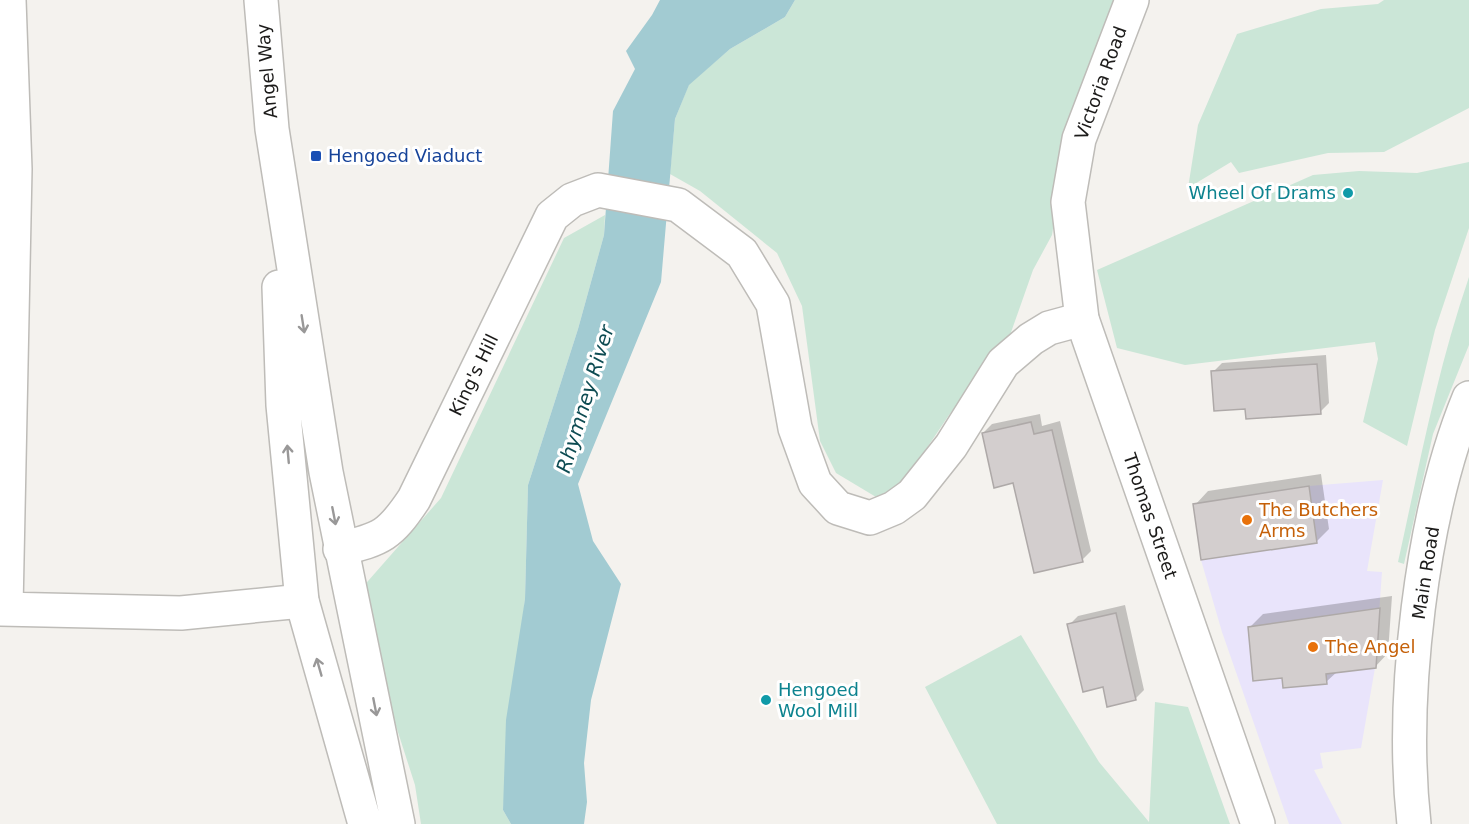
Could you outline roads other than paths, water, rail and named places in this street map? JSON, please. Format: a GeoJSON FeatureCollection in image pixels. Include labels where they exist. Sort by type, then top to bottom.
{"type":"FeatureCollection","features":[{"type":"Feature","properties":{"kind":"main road"},"geometry":{"type":"LineString","coordinates":[[9,0],[15,169],[3,609],[180,613],[302,601]]}},
{"type":"Feature","properties":{"kind":"main road","name":"Angel Way"},"geometry":{"type":"LineString","coordinates":[[261,0],[275,141]]}},
{"type":"Feature","properties":{"kind":"main road","name":"Victoria Road"},"geometry":{"type":"LineString","coordinates":[[1068,202],[1079,139],[1132,0]]}},
{"type":"Feature","properties":{"kind":"main road"},"geometry":{"type":"LineString","coordinates":[[275,141],[326,472],[398,824]]}},
{"type":"Feature","properties":{"kind":"main road"},"geometry":{"type":"LineString","coordinates":[[275,141],[283,405],[302,601],[365,824]]}},
{"type":"Feature","properties":{"kind":"main road","name":"King's Hill"},"geometry":{"type":"LineString","coordinates":[[340,549],[376,541],[398,522],[414,499],[552,216],[572,200],[598,190],[678,205],[742,253],[773,304],[795,429],[814,483],[838,508],[870,518],[894,508],[912,495],[951,446],[1003,363],[1031,339],[1049,328],[1082,319]]}},
{"type":"Feature","properties":{"kind":"main road","name":"Thomas Street"},"geometry":{"type":"LineString","coordinates":[[1068,202],[1082,319],[1258,824]]}},
{"type":"Feature","properties":{"kind":"main road","name":"Main Road"},"geometry":{"type":"LineString","coordinates":[[1414,824],[1410,750],[1421,586],[1444,475],[1469,398]]}},
{"type":"Feature","properties":{"kind":"water","name":"Rhymney River"},"geometry":{"type":"Polygon","coordinates":[[[660,0],[795,0],[785,17],[730,49],[689,85],[675,119],[661,282],[578,484],[593,541],[621,584],[591,700],[584,763],[587,802],[584,824],[511,824],[503,810],[506,720],[525,599],[528,485],[578,329],[604,235],[613,111],[635,69],[626,51],[660,0]]]}},
{"type":"Feature","properties":{"kind":"place","name":"Hengoed Viaduct"},"geometry":{"type":"Point","coordinates":[316,156]}},
{"type":"Feature","properties":{"kind":"place","name":"Wheel Of Drams"},"geometry":{"type":"Point","coordinates":[1348,193]}},
{"type":"Feature","properties":{"kind":"place","name":"The Butchers Arms"},"geometry":{"type":"Point","coordinates":[1247,520]}},
{"type":"Feature","properties":{"kind":"place","name":"The Angel"},"geometry":{"type":"Point","coordinates":[1313,647]}},
{"type":"Feature","properties":{"kind":"place","name":"Hengoed Wool Mill"},"geometry":{"type":"Point","coordinates":[766,700]}}]}
